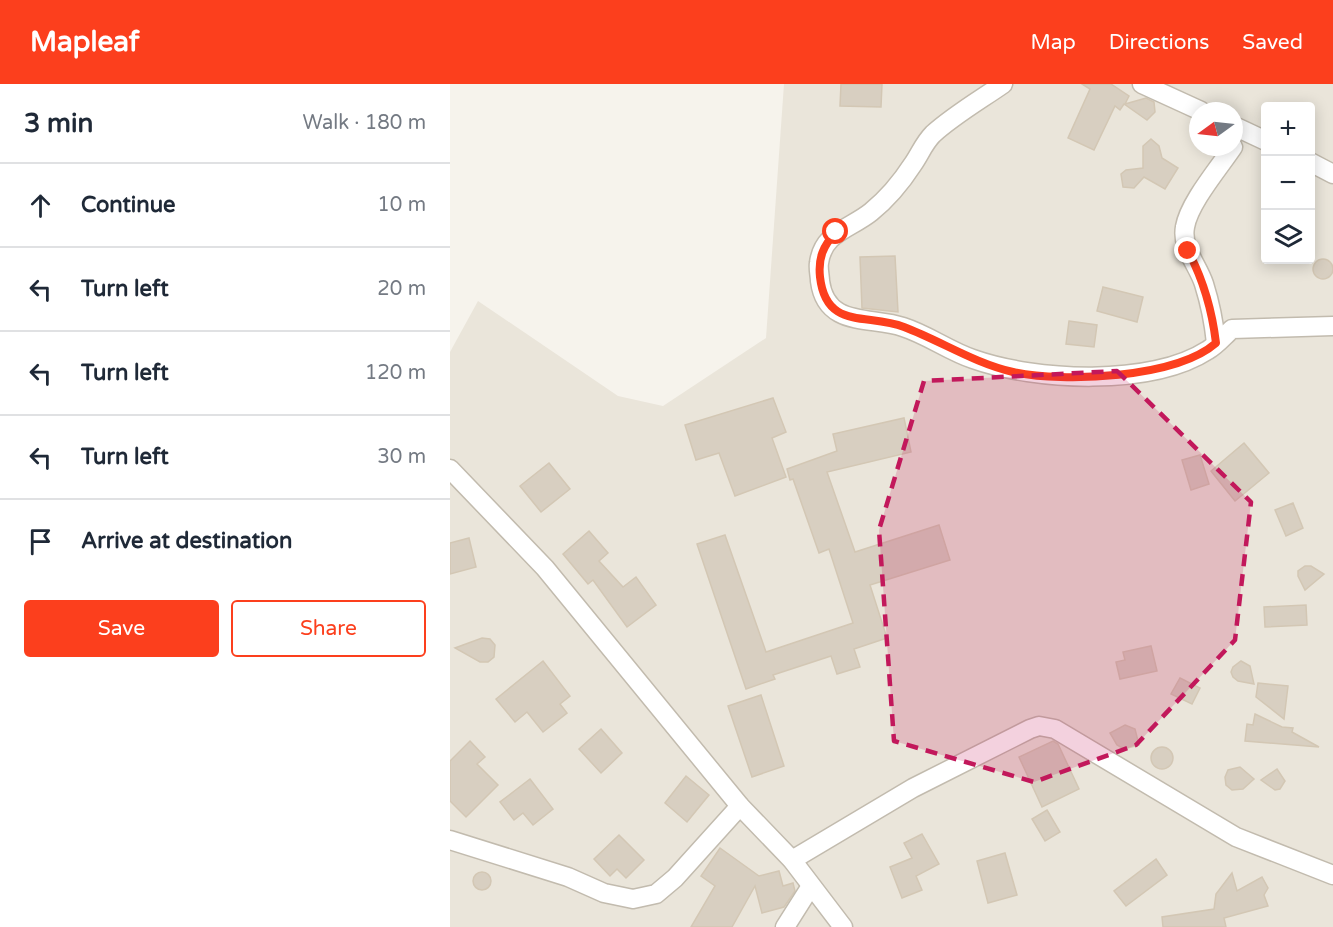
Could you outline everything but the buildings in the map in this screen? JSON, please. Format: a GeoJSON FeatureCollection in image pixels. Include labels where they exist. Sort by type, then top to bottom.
{"type":"FeatureCollection","features":[{"type":"Feature","properties":{"kind":"street"},"geometry":{"type":"LineString","coordinates":[[1004,84],[978,92],[932,135],[902,179],[870,212],[836,232],[824,246],[818,265],[822,293],[828,305],[852,317],[901,326],[971,359],[1015,372],[1070,376],[1138,374],[1180,363],[1208,350],[1232,329],[1248,326],[1333,326]]}},
{"type":"Feature","properties":{"kind":"street"},"geometry":{"type":"LineString","coordinates":[[1142,84],[1189,106]]}},
{"type":"Feature","properties":{"kind":"street"},"geometry":{"type":"LineString","coordinates":[[1243,138],[1261,140]]}},
{"type":"Feature","properties":{"kind":"street"},"geometry":{"type":"LineString","coordinates":[[1216,343],[1213,314],[1203,281],[1188,251],[1184,233],[1185,225],[1194,206],[1224,156]]}},
{"type":"Feature","properties":{"kind":"street"},"geometry":{"type":"LineString","coordinates":[[1315,164],[1333,174]]}},
{"type":"Feature","properties":{"kind":"street"},"geometry":{"type":"LineString","coordinates":[[450,469],[545,568],[740,806],[792,860],[843,927]]}},
{"type":"Feature","properties":{"kind":"street"},"geometry":{"type":"LineString","coordinates":[[792,860],[913,789],[1030,729],[1047,726],[1154,786],[1236,837],[1333,875]]}},
{"type":"Feature","properties":{"kind":"street"},"geometry":{"type":"LineString","coordinates":[[450,840],[568,878],[604,893],[633,899],[656,894],[675,878],[740,806]]}},
{"type":"Feature","properties":{"kind":"street"},"geometry":{"type":"LineString","coordinates":[[785,927],[811,886]]}},
{"type":"Feature","properties":{"kind":"highlighted area"},"geometry":{"type":"Polygon","coordinates":[[[1117,371],[1251,502],[1235,640],[1136,745],[1034,782],[894,741],[879,530],[924,381],[1117,371]]]}},
{"type":"Feature","properties":{"kind":"shaded area"},"geometry":{"type":"Polygon","coordinates":[[[784,84],[1333,84],[1333,927],[450,927],[450,352],[478,301],[618,396],[663,406],[766,338],[784,84]]]}},
{"type":"Feature","properties":{"kind":"route"},"geometry":{"type":"LineString","coordinates":[[836,232],[824,246],[818,265],[822,293],[828,305],[837,312],[901,326],[971,359],[1015,372],[1070,376],[1138,374],[1180,363],[1208,350],[1216,343],[1213,314],[1203,281],[1188,251]]}}]}
